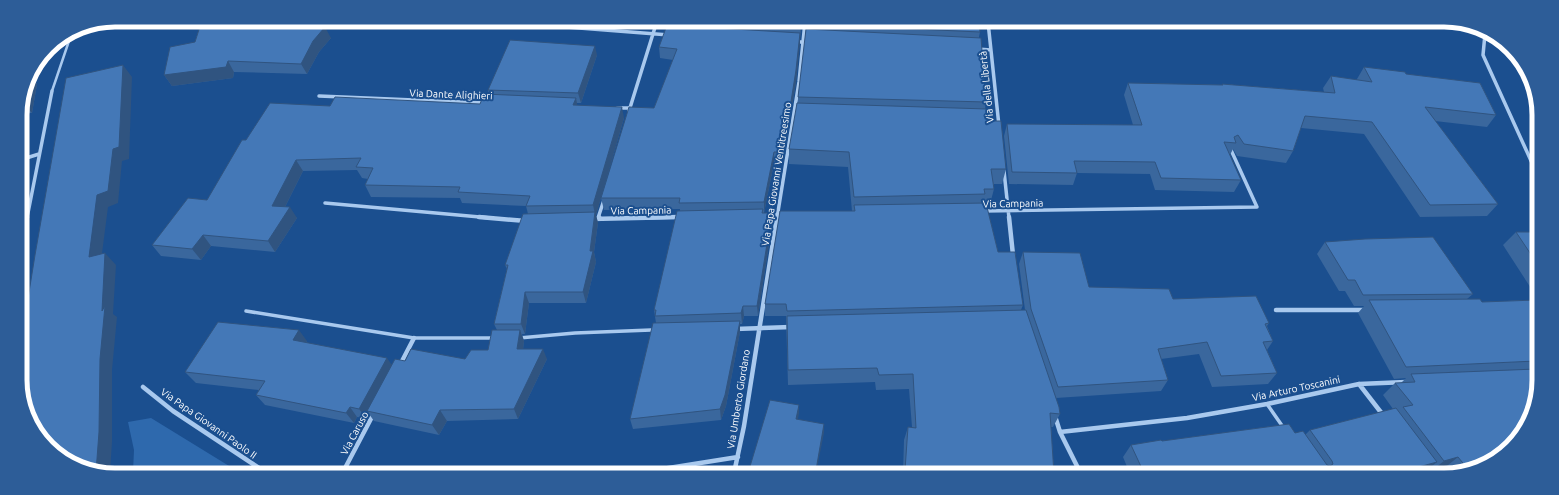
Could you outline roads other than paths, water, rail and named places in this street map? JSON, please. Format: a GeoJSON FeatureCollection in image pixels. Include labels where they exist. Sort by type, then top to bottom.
{"type":"FeatureCollection","features":[{"type":"Feature","properties":{"kind":"street"},"geometry":{"type":"LineString","coordinates":[[565,27],[676,35]]}},
{"type":"Feature","properties":{"kind":"street"},"geometry":{"type":"LineString","coordinates":[[627,116],[655,27]]}},
{"type":"Feature","properties":{"kind":"street","name":"Via Papa Giovanni Ventitreesimo"},"geometry":{"type":"LineString","coordinates":[[759,328],[799,82],[804,27]]}},
{"type":"Feature","properties":{"kind":"street","name":"Via della Libertà"},"geometry":{"type":"LineString","coordinates":[[989,27],[1000,129]]}},
{"type":"Feature","properties":{"kind":"street"},"geometry":{"type":"LineString","coordinates":[[1485,38],[1483,54],[1532,163]]}},
{"type":"Feature","properties":{"kind":"street"},"geometry":{"type":"LineString","coordinates":[[787,41],[811,42]]}},
{"type":"Feature","properties":{"kind":"street"},"geometry":{"type":"LineString","coordinates":[[976,49],[991,50]]}},
{"type":"Feature","properties":{"kind":"street"},"geometry":{"type":"LineString","coordinates":[[27,217],[52,90]]}},
{"type":"Feature","properties":{"kind":"street","name":"Via Dante Alighieri"},"geometry":{"type":"LineString","coordinates":[[319,96],[486,103]]}},
{"type":"Feature","properties":{"kind":"street"},"geometry":{"type":"LineString","coordinates":[[614,108],[630,108]]}},
{"type":"Feature","properties":{"kind":"street"},"geometry":{"type":"LineString","coordinates":[[794,115],[801,116]]}},
{"type":"Feature","properties":{"kind":"street"},"geometry":{"type":"LineString","coordinates":[[991,121],[999,121]]}},
{"type":"Feature","properties":{"kind":"street","name":"Via Campania"},"geometry":{"type":"LineString","coordinates":[[976,211],[1256,207],[1231,150]]}},
{"type":"Feature","properties":{"kind":"street"},"geometry":{"type":"LineString","coordinates":[[27,158],[39,154]]}},
{"type":"Feature","properties":{"kind":"street"},"geometry":{"type":"LineString","coordinates":[[1003,166],[1013,259]]}},
{"type":"Feature","properties":{"kind":"street"},"geometry":{"type":"LineString","coordinates":[[598,219],[604,197]]}},
{"type":"Feature","properties":{"kind":"street"},"geometry":{"type":"LineString","coordinates":[[325,203],[531,221]]}},
{"type":"Feature","properties":{"kind":"street"},"geometry":{"type":"LineString","coordinates":[[762,216],[793,215]]}},
{"type":"Feature","properties":{"kind":"street","name":"Via Campania"},"geometry":{"type":"LineString","coordinates":[[583,219],[684,217]]}},
{"type":"Feature","properties":{"kind":"street"},"geometry":{"type":"LineString","coordinates":[[1276,310],[1370,310]]}},
{"type":"Feature","properties":{"kind":"street"},"geometry":{"type":"LineString","coordinates":[[728,329],[798,327]]}},
{"type":"Feature","properties":{"kind":"street","name":"Via Umberto Giordano"},"geometry":{"type":"LineString","coordinates":[[735,468],[744,426],[759,328]]}},
{"type":"Feature","properties":{"kind":"street"},"geometry":{"type":"LineString","coordinates":[[651,330],[659,330]]}},
{"type":"Feature","properties":{"kind":"street"},"geometry":{"type":"LineString","coordinates":[[395,374],[414,338]]}},
{"type":"Feature","properties":{"kind":"street","name":"Via Arturo Toscanini"},"geometry":{"type":"LineString","coordinates":[[1060,432],[1187,418],[1267,404],[1359,384],[1412,382]]}},
{"type":"Feature","properties":{"kind":"street"},"geometry":{"type":"LineString","coordinates":[[1359,384],[1385,418]]}},
{"type":"Feature","properties":{"kind":"street","name":"Via Papa Giovanni Paolo II"},"geometry":{"type":"LineString","coordinates":[[143,387],[173,411],[259,468]]}},
{"type":"Feature","properties":{"kind":"street","name":"Via Caruso"},"geometry":{"type":"LineString","coordinates":[[345,468],[377,409]]}},
{"type":"Feature","properties":{"kind":"street"},"geometry":{"type":"LineString","coordinates":[[1054,410],[1060,432],[1078,468]]}},
{"type":"Feature","properties":{"kind":"street"},"geometry":{"type":"LineString","coordinates":[[669,468],[738,457]]}},
{"type":"Feature","properties":{"kind":"street"},"geometry":{"type":"LineString","coordinates":[[1418,462],[1422,468]]}},
{"type":"Feature","properties":{"kind":"lane"},"geometry":{"type":"LineString","coordinates":[[52,90],[69,40]]}},
{"type":"Feature","properties":{"kind":"lane"},"geometry":{"type":"LineString","coordinates":[[246,311],[414,338],[500,338]]}},
{"type":"Feature","properties":{"kind":"lane"},"geometry":{"type":"LineString","coordinates":[[516,338],[575,333],[651,330]]}},
{"type":"Feature","properties":{"kind":"lane"},"geometry":{"type":"LineString","coordinates":[[1267,404],[1285,430]]}}]}
